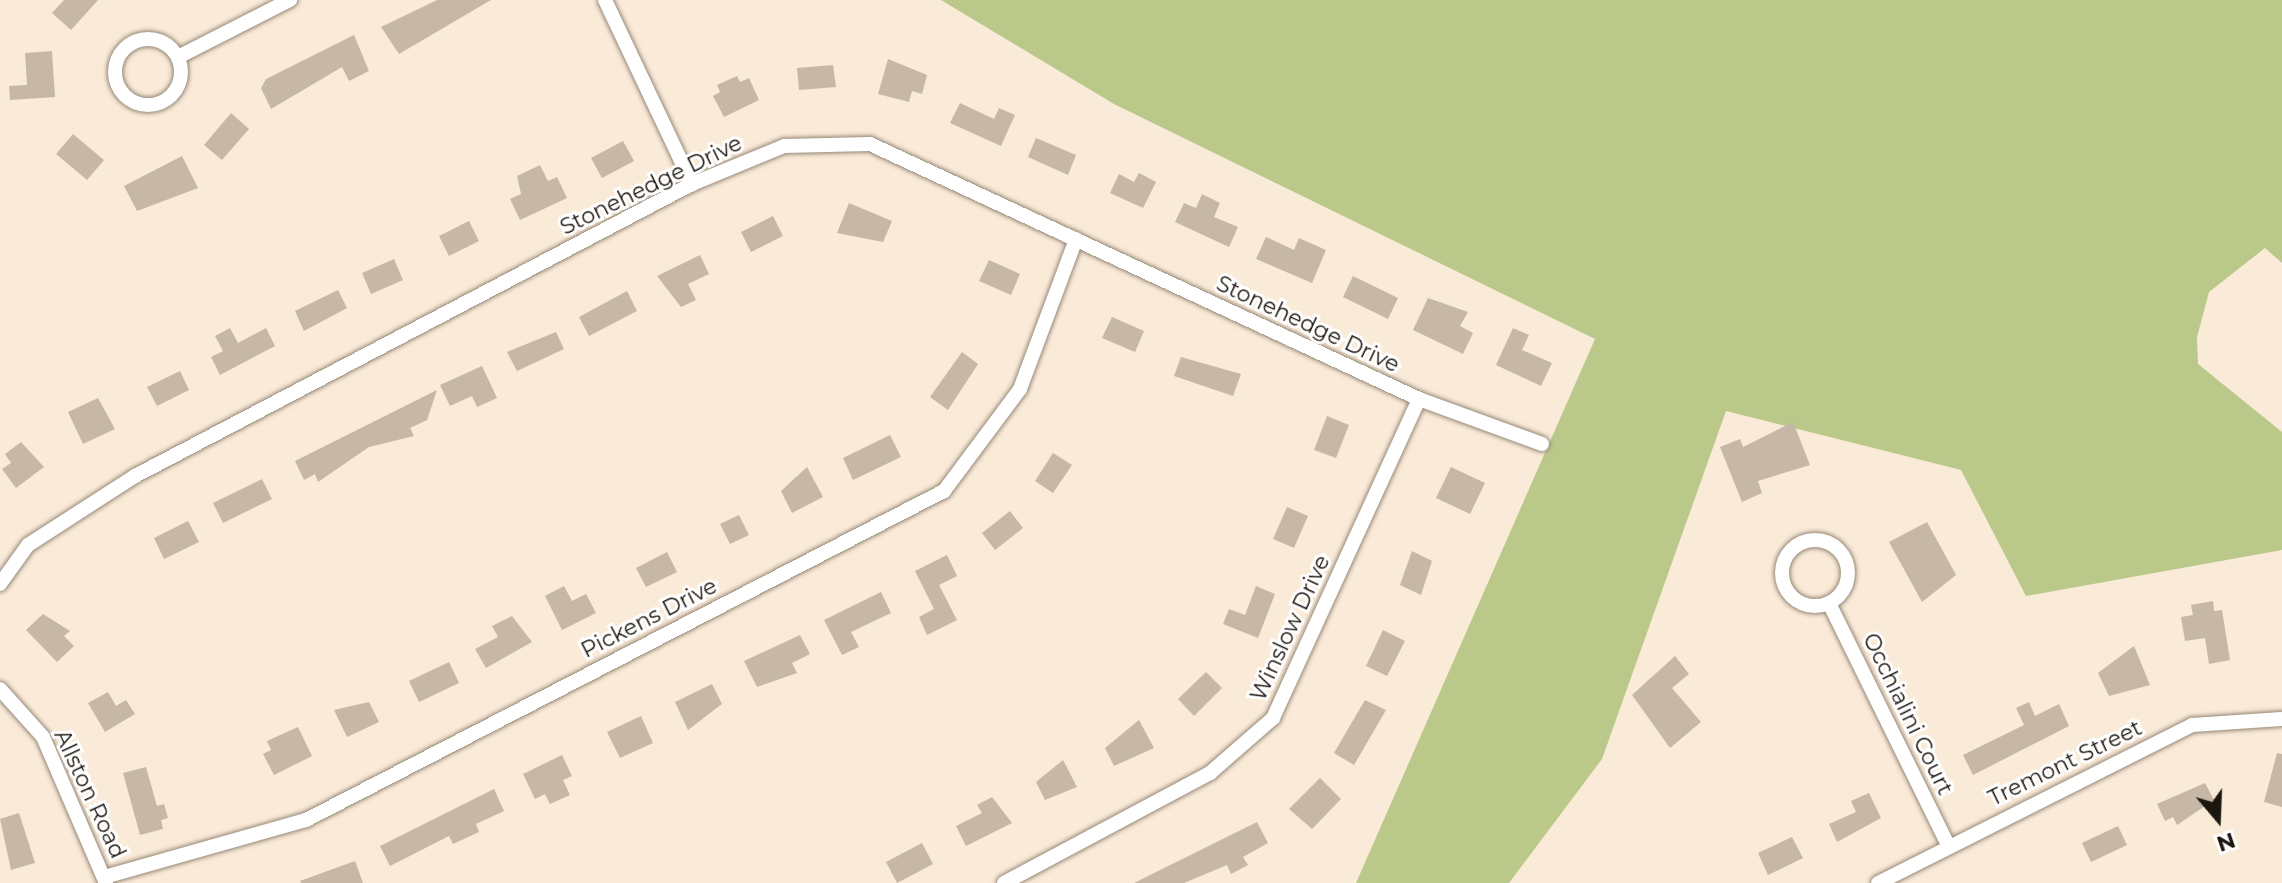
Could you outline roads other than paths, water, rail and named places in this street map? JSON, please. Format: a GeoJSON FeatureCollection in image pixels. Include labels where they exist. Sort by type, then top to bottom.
{"type":"FeatureCollection","features":[{"type":"Feature","properties":{"kind":"street"},"geometry":{"type":"LineString","coordinates":[[178,57],[290,0]]}},
{"type":"Feature","properties":{"kind":"street"},"geometry":{"type":"LineString","coordinates":[[605,0],[692,184]]}},
{"type":"Feature","properties":{"kind":"street"},"geometry":{"type":"LineString","coordinates":[[163,42],[178,57],[181,79],[170,98],[137,104],[120,90],[115,69],[132,43],[163,42]]}},
{"type":"Feature","properties":{"kind":"street","name":"Stonehedge Drive"},"geometry":{"type":"LineString","coordinates":[[0,584],[28,545],[135,476],[692,184],[784,146],[870,144],[1419,399],[1542,444]]}},
{"type":"Feature","properties":{"kind":"street","name":"Pickens Drive"},"geometry":{"type":"LineString","coordinates":[[105,880],[306,820],[944,491],[1020,389],[1076,239]]}},
{"type":"Feature","properties":{"kind":"street","name":"Winslow Drive"},"geometry":{"type":"LineString","coordinates":[[1004,883],[1210,773],[1273,718],[1419,399]]}},
{"type":"Feature","properties":{"kind":"street"},"geometry":{"type":"LineString","coordinates":[[1819,540],[1845,558],[1844,588],[1829,603],[1809,606],[1784,588],[1784,559],[1799,543],[1819,540]]}},
{"type":"Feature","properties":{"kind":"street","name":"Occhialini Court"},"geometry":{"type":"LineString","coordinates":[[1829,603],[1948,845]]}},
{"type":"Feature","properties":{"kind":"street","name":"Allston Road"},"geometry":{"type":"LineString","coordinates":[[0,689],[43,737],[105,880]]}},
{"type":"Feature","properties":{"kind":"street","name":"Tremont Street"},"geometry":{"type":"LineString","coordinates":[[1878,883],[1948,845],[2192,725],[2282,719]]}}]}
